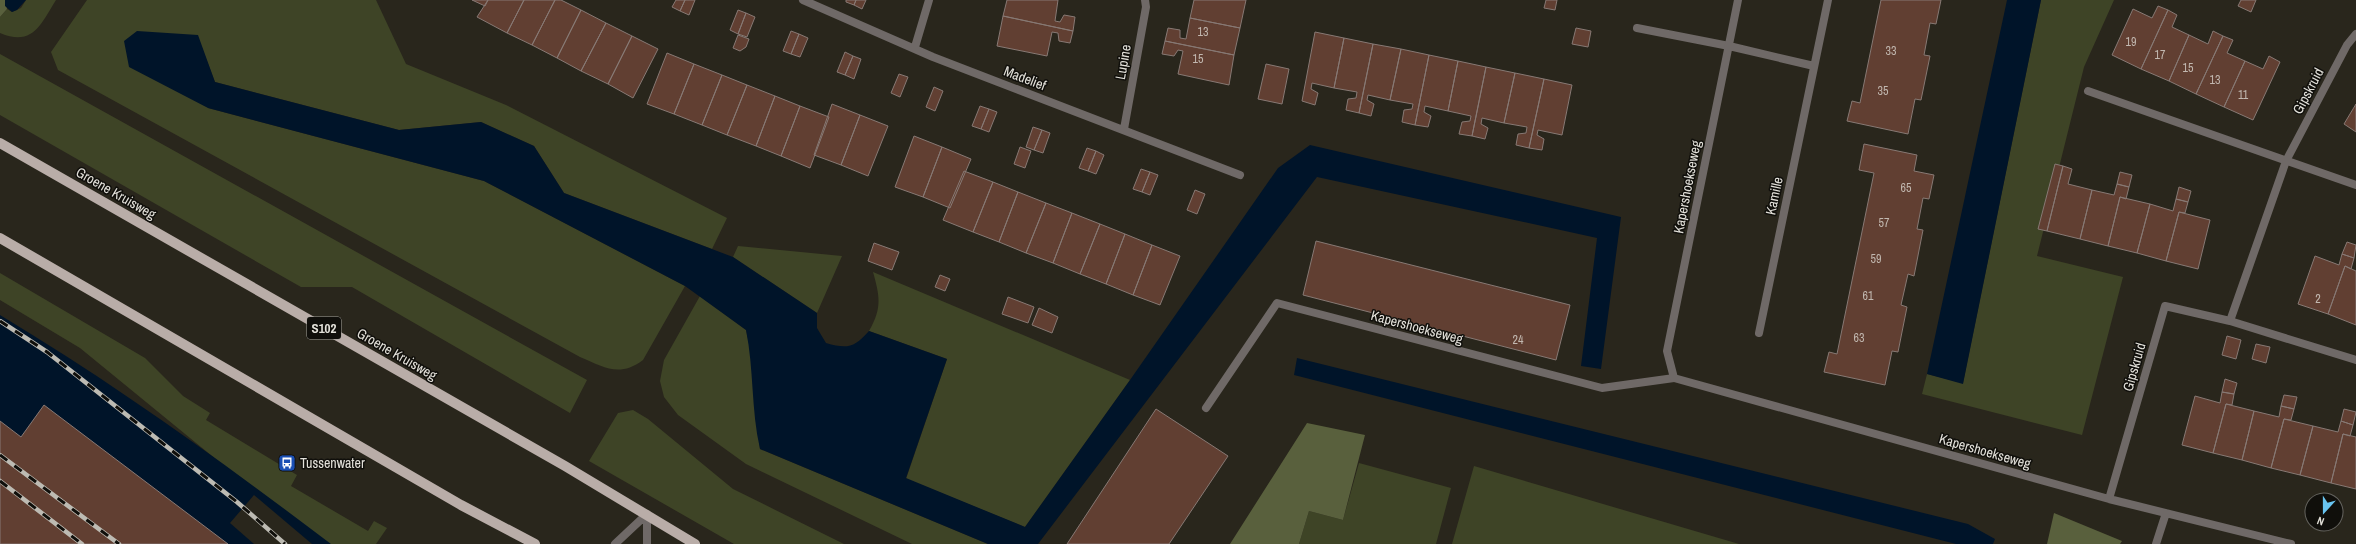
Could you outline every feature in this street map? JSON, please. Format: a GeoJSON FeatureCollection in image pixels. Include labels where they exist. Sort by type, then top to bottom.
{"type":"FeatureCollection","features":[{"type":"Feature","properties":{"kind":"main road","name":"Groene Kruisweg"},"geometry":{"type":"LineString","coordinates":[[0,143],[647,514],[695,544]]}},
{"type":"Feature","properties":{"kind":"main road"},"geometry":{"type":"LineString","coordinates":[[0,238],[461,505],[535,544]]}},
{"type":"Feature","properties":{"kind":"street","name":"Madelief"},"geometry":{"type":"LineString","coordinates":[[803,0],[915,47],[933,57],[1124,129],[1240,175]]}},
{"type":"Feature","properties":{"kind":"street"},"geometry":{"type":"LineString","coordinates":[[915,47],[929,0]]}},
{"type":"Feature","properties":{"kind":"street","name":"Lupine"},"geometry":{"type":"LineString","coordinates":[[1124,129],[1146,7],[1144,0]]}},
{"type":"Feature","properties":{"kind":"street","name":"Kapershoekseweg"},"geometry":{"type":"LineString","coordinates":[[1674,378],[1667,351],[1738,0]]}},
{"type":"Feature","properties":{"kind":"street","name":"Kamille"},"geometry":{"type":"LineString","coordinates":[[1759,333],[1828,0]]}},
{"type":"Feature","properties":{"kind":"street"},"geometry":{"type":"LineString","coordinates":[[1637,28],[1729,46],[1814,66]]}},
{"type":"Feature","properties":{"kind":"street","name":"Gipskruid"},"geometry":{"type":"LineString","coordinates":[[2230,321],[2286,161],[2347,45],[2356,34]]}},
{"type":"Feature","properties":{"kind":"street"},"geometry":{"type":"LineString","coordinates":[[2088,91],[2356,186]]}},
{"type":"Feature","properties":{"kind":"street","name":"Kapershoekseweg"},"geometry":{"type":"LineString","coordinates":[[1206,408],[1276,304],[1602,388],[1674,378],[2109,499],[2291,544]]}},
{"type":"Feature","properties":{"kind":"street","name":"Gipskruid"},"geometry":{"type":"LineString","coordinates":[[2109,499],[2165,306],[2230,321],[2356,360]]}},
{"type":"Feature","properties":{"kind":"street"},"geometry":{"type":"LineString","coordinates":[[2156,544],[2166,513]]}},
{"type":"Feature","properties":{"kind":"street"},"geometry":{"type":"LineString","coordinates":[[615,544],[647,514]]}},
{"type":"Feature","properties":{"kind":"street"},"geometry":{"type":"LineString","coordinates":[[647,514],[647,544]]}},
{"type":"Feature","properties":{"kind":"green space"},"geometry":{"type":"Polygon","coordinates":[[[0,0],[5,0],[7,9],[0,17],[0,0]]]}},
{"type":"Feature","properties":{"kind":"green space"},"geometry":{"type":"Polygon","coordinates":[[[26,0],[56,0],[46,17],[35,31],[21,37],[11,37],[0,33],[0,17],[7,9],[12,12],[21,8],[26,0]]]}},
{"type":"Feature","properties":{"kind":"green space"},"geometry":{"type":"Polygon","coordinates":[[[87,0],[376,0],[406,64],[506,105],[727,218],[712,249],[564,193],[534,146],[481,122],[399,130],[215,82],[197,35],[208,108],[484,181],[685,286],[643,360],[626,369],[619,370],[604,367],[580,357],[58,70],[51,52],[87,0]]]}},
{"type":"Feature","properties":{"kind":"green space"},"geometry":{"type":"Polygon","coordinates":[[[2041,0],[2114,0],[2084,67],[2037,256],[2123,277],[2082,435],[1922,394],[1927,374],[1963,383],[2041,0]]]}},
{"type":"Feature","properties":{"kind":"green space"},"geometry":{"type":"Polygon","coordinates":[[[0,54],[587,380],[570,413],[352,287],[301,287],[0,115],[0,54]]]}},
{"type":"Feature","properties":{"kind":"green space"},"geometry":{"type":"Polygon","coordinates":[[[738,246],[842,256],[817,313],[733,257],[738,246]]]}},
{"type":"Feature","properties":{"kind":"green space"},"geometry":{"type":"Polygon","coordinates":[[[873,272],[1130,380],[1025,527],[906,479],[947,359],[869,331],[878,309],[878,296],[873,272]]]}},
{"type":"Feature","properties":{"kind":"green space"},"geometry":{"type":"Polygon","coordinates":[[[0,273],[145,358],[183,396],[210,413],[206,420],[297,475],[291,486],[368,531],[374,521],[387,528],[376,544],[312,544],[273,506],[80,348],[0,300],[0,273]]]}},
{"type":"Feature","properties":{"kind":"green space"},"geometry":{"type":"Polygon","coordinates":[[[700,296],[746,330],[750,348],[760,449],[988,544],[912,544],[746,464],[678,415],[664,397],[660,381],[664,360],[700,296]]]}},
{"type":"Feature","properties":{"kind":"green space"},"geometry":{"type":"Polygon","coordinates":[[[633,410],[648,419],[733,489],[844,544],[734,544],[589,461],[618,413],[633,410]]]}},
{"type":"Feature","properties":{"kind":"green space"},"geometry":{"type":"Polygon","coordinates":[[[1307,423],[1365,435],[1343,520],[1309,511],[1299,544],[1230,544],[1307,423]]]}},
{"type":"Feature","properties":{"kind":"green space"},"geometry":{"type":"Polygon","coordinates":[[[1359,463],[1451,488],[1436,544],[1299,544],[1309,511],[1343,520],[1359,463]]]}},
{"type":"Feature","properties":{"kind":"green space"},"geometry":{"type":"Polygon","coordinates":[[[1474,466],[1739,544],[1452,544],[1474,466]]]}},
{"type":"Feature","properties":{"kind":"green space"},"geometry":{"type":"Polygon","coordinates":[[[2054,513],[2122,541],[2120,544],[2047,544],[2054,513]]]}},
{"type":"Feature","properties":{"kind":"water"},"geometry":{"type":"Polygon","coordinates":[[[5,0],[26,0],[17,10],[12,12],[5,6],[5,0]]]}},
{"type":"Feature","properties":{"kind":"water"},"geometry":{"type":"Polygon","coordinates":[[[2007,0],[2041,0],[1963,384],[1927,374],[2007,0]]]}},
{"type":"Feature","properties":{"kind":"water"},"geometry":{"type":"Polygon","coordinates":[[[137,31],[198,35],[215,82],[399,130],[481,122],[534,146],[564,193],[733,257],[817,313],[817,328],[826,343],[839,346],[850,346],[859,341],[869,331],[947,359],[906,478],[1025,527],[1278,168],[1310,145],[1621,217],[1601,369],[1581,366],[1597,238],[1317,177],[1038,544],[988,544],[760,449],[755,419],[749,345],[746,330],[685,286],[484,181],[208,108],[129,67],[124,41],[137,31]]]}},
{"type":"Feature","properties":{"kind":"water"},"geometry":{"type":"Polygon","coordinates":[[[0,315],[43,341],[127,396],[331,544],[0,544],[0,315]]]}},
{"type":"Feature","properties":{"kind":"water"},"geometry":{"type":"Polygon","coordinates":[[[1297,358],[1968,524],[1995,539],[1993,544],[1956,544],[1294,375],[1297,358]]]}},
{"type":"Feature","properties":{"kind":"pier"},"geometry":{"type":"Polygon","coordinates":[[[254,495],[312,544],[254,544],[230,523],[254,495]]]}},
{"type":"Feature","properties":{"kind":"building"},"geometry":{"type":"Polygon","coordinates":[[[472,0],[488,0],[485,6],[472,0]]]}},
{"type":"Feature","properties":{"kind":"building"},"geometry":{"type":"Polygon","coordinates":[[[488,0],[524,0],[507,33],[477,17],[488,0]]]}},
{"type":"Feature","properties":{"kind":"building"},"geometry":{"type":"Polygon","coordinates":[[[524,0],[555,0],[532,45],[507,33],[524,0]]]}},
{"type":"Feature","properties":{"kind":"building"},"geometry":{"type":"Polygon","coordinates":[[[555,0],[561,0],[581,10],[557,58],[532,45],[555,0]]]}},
{"type":"Feature","properties":{"kind":"building"},"geometry":{"type":"Polygon","coordinates":[[[676,0],[685,0],[680,11],[672,7],[676,0]]]}},
{"type":"Feature","properties":{"kind":"building"},"geometry":{"type":"Polygon","coordinates":[[[685,0],[695,0],[689,15],[680,11],[685,0]]]}},
{"type":"Feature","properties":{"kind":"building"},"geometry":{"type":"Polygon","coordinates":[[[846,0],[856,0],[854,5],[846,2],[846,0]]]}},
{"type":"Feature","properties":{"kind":"building"},"geometry":{"type":"Polygon","coordinates":[[[856,0],[866,0],[862,9],[854,5],[856,0]]]}},
{"type":"Feature","properties":{"kind":"building"},"geometry":{"type":"Polygon","coordinates":[[[1007,0],[1058,0],[1055,21],[1060,22],[1064,15],[1075,17],[1073,31],[1003,16],[1007,0]]]}},
{"type":"Feature","properties":{"kind":"building"},"geometry":{"type":"Polygon","coordinates":[[[1194,0],[1246,0],[1240,28],[1190,18],[1194,0]]]}},
{"type":"Feature","properties":{"kind":"building"},"geometry":{"type":"Polygon","coordinates":[[[1546,0],[1557,0],[1555,10],[1544,8],[1546,0]]]}},
{"type":"Feature","properties":{"kind":"building"},"geometry":{"type":"Polygon","coordinates":[[[1881,0],[1941,0],[1936,24],[1930,23],[1924,55],[1930,56],[1921,100],[1915,99],[1908,134],[1847,121],[1852,101],[1860,103],[1881,0]]]}},
{"type":"Feature","properties":{"kind":"building"},"geometry":{"type":"Polygon","coordinates":[[[2241,0],[2256,0],[2251,12],[2238,6],[2241,0]]]}},
{"type":"Feature","properties":{"kind":"building"},"geometry":{"type":"Polygon","coordinates":[[[2158,6],[2168,10],[2141,69],[2112,55],[2133,9],[2152,18],[2158,6]]]}},
{"type":"Feature","properties":{"kind":"building"},"geometry":{"type":"Polygon","coordinates":[[[581,10],[606,23],[581,71],[557,58],[581,10]]]}},
{"type":"Feature","properties":{"kind":"building"},"geometry":{"type":"Polygon","coordinates":[[[738,10],[746,13],[738,34],[730,30],[738,10]]]}},
{"type":"Feature","properties":{"kind":"building"},"geometry":{"type":"Polygon","coordinates":[[[2168,10],[2177,15],[2172,27],[2189,35],[2169,81],[2141,69],[2168,10]]]}},
{"type":"Feature","properties":{"kind":"building"},"geometry":{"type":"Polygon","coordinates":[[[746,13],[755,17],[747,37],[738,34],[746,13]]]}},
{"type":"Feature","properties":{"kind":"building"},"geometry":{"type":"Polygon","coordinates":[[[1003,16],[1073,31],[1070,43],[1059,41],[1058,33],[1052,32],[1047,56],[997,46],[1003,16]]]}},
{"type":"Feature","properties":{"kind":"building"},"geometry":{"type":"Polygon","coordinates":[[[1190,18],[1240,28],[1234,55],[1165,41],[1168,28],[1180,30],[1180,38],[1186,39],[1190,18]]]}},
{"type":"Feature","properties":{"kind":"building"},"geometry":{"type":"Polygon","coordinates":[[[606,23],[632,36],[608,84],[581,71],[606,23]]]}},
{"type":"Feature","properties":{"kind":"building"},"geometry":{"type":"Polygon","coordinates":[[[1576,28],[1591,31],[1588,47],[1572,44],[1576,28]]]}},
{"type":"Feature","properties":{"kind":"building"},"geometry":{"type":"Polygon","coordinates":[[[791,31],[799,34],[791,54],[783,51],[791,31]]]}},
{"type":"Feature","properties":{"kind":"building"},"geometry":{"type":"Polygon","coordinates":[[[2213,31],[2223,36],[2196,94],[2169,81],[2189,35],[2208,44],[2213,31]]]}},
{"type":"Feature","properties":{"kind":"building"},"geometry":{"type":"Polygon","coordinates":[[[1315,32],[1344,38],[1334,88],[1312,83],[1311,89],[1318,93],[1315,105],[1302,101],[1315,32]]]}},
{"type":"Feature","properties":{"kind":"building"},"geometry":{"type":"Polygon","coordinates":[[[799,34],[808,38],[800,57],[791,54],[799,34]]]}},
{"type":"Feature","properties":{"kind":"building"},"geometry":{"type":"Polygon","coordinates":[[[738,35],[749,39],[746,47],[740,51],[733,48],[738,35]]]}},
{"type":"Feature","properties":{"kind":"building"},"geometry":{"type":"Polygon","coordinates":[[[632,36],[658,49],[633,98],[608,84],[632,36]]]}},
{"type":"Feature","properties":{"kind":"building"},"geometry":{"type":"Polygon","coordinates":[[[2223,36],[2233,40],[2227,53],[2245,61],[2224,107],[2196,94],[2223,36]]]}},
{"type":"Feature","properties":{"kind":"building"},"geometry":{"type":"Polygon","coordinates":[[[1344,38],[1373,44],[1359,113],[1346,110],[1348,99],[1356,98],[1357,92],[1334,88],[1344,38]]]}},
{"type":"Feature","properties":{"kind":"building"},"geometry":{"type":"Polygon","coordinates":[[[1165,41],[1234,55],[1229,85],[1178,74],[1183,51],[1178,50],[1174,56],[1162,54],[1165,41]]]}},
{"type":"Feature","properties":{"kind":"building"},"geometry":{"type":"Polygon","coordinates":[[[1373,44],[1401,49],[1390,100],[1368,95],[1367,100],[1374,104],[1371,116],[1359,113],[1373,44]]]}},
{"type":"Feature","properties":{"kind":"building"},"geometry":{"type":"Polygon","coordinates":[[[1401,49],[1429,55],[1415,125],[1402,122],[1404,110],[1412,109],[1413,104],[1390,100],[1401,49]]]}},
{"type":"Feature","properties":{"kind":"building"},"geometry":{"type":"Polygon","coordinates":[[[845,52],[853,56],[845,75],[837,72],[845,52]]]}},
{"type":"Feature","properties":{"kind":"building"},"geometry":{"type":"Polygon","coordinates":[[[667,53],[694,64],[674,114],[647,104],[667,53]]]}},
{"type":"Feature","properties":{"kind":"building"},"geometry":{"type":"Polygon","coordinates":[[[1429,55],[1458,61],[1448,111],[1425,106],[1424,112],[1431,116],[1428,127],[1415,125],[1429,55]]]}},
{"type":"Feature","properties":{"kind":"building"},"geometry":{"type":"Polygon","coordinates":[[[853,56],[861,59],[854,79],[845,75],[853,56]]]}},
{"type":"Feature","properties":{"kind":"building"},"geometry":{"type":"Polygon","coordinates":[[[2269,56],[2280,62],[2253,120],[2224,107],[2245,61],[2263,69],[2269,56]]]}},
{"type":"Feature","properties":{"kind":"building"},"geometry":{"type":"Polygon","coordinates":[[[1458,61],[1486,67],[1472,136],[1459,134],[1462,122],[1470,121],[1471,116],[1448,111],[1458,61]]]}},
{"type":"Feature","properties":{"kind":"building"},"geometry":{"type":"Polygon","coordinates":[[[694,64],[722,75],[702,125],[674,114],[694,64]]]}},
{"type":"Feature","properties":{"kind":"building"},"geometry":{"type":"Polygon","coordinates":[[[1266,64],[1289,69],[1282,104],[1258,99],[1266,64]]]}},
{"type":"Feature","properties":{"kind":"building"},"geometry":{"type":"Polygon","coordinates":[[[1486,67],[1515,73],[1504,123],[1482,118],[1481,124],[1488,128],[1485,139],[1472,136],[1486,67]]]}},
{"type":"Feature","properties":{"kind":"building"},"geometry":{"type":"Polygon","coordinates":[[[1515,73],[1544,79],[1529,148],[1516,145],[1518,134],[1526,133],[1527,127],[1504,123],[1515,73]]]}},
{"type":"Feature","properties":{"kind":"building"},"geometry":{"type":"Polygon","coordinates":[[[899,74],[908,77],[900,97],[891,93],[899,74]]]}},
{"type":"Feature","properties":{"kind":"building"},"geometry":{"type":"Polygon","coordinates":[[[722,75],[747,85],[727,135],[702,125],[722,75]]]}},
{"type":"Feature","properties":{"kind":"building"},"geometry":{"type":"Polygon","coordinates":[[[1544,79],[1572,85],[1562,135],[1538,130],[1537,135],[1544,139],[1542,150],[1529,148],[1544,79]]]}},
{"type":"Feature","properties":{"kind":"building"},"geometry":{"type":"Polygon","coordinates":[[[747,85],[775,96],[756,146],[727,135],[747,85]]]}},
{"type":"Feature","properties":{"kind":"building"},"geometry":{"type":"Polygon","coordinates":[[[934,87],[943,91],[935,111],[926,107],[934,87]]]}},
{"type":"Feature","properties":{"kind":"building"},"geometry":{"type":"Polygon","coordinates":[[[775,96],[800,106],[781,156],[756,146],[775,96]]]}},
{"type":"Feature","properties":{"kind":"building"},"geometry":{"type":"Polygon","coordinates":[[[832,104],[860,115],[841,165],[814,155],[832,104]]]}},
{"type":"Feature","properties":{"kind":"building"},"geometry":{"type":"Polygon","coordinates":[[[2356,104],[2356,132],[2344,124],[2356,104]]]}},
{"type":"Feature","properties":{"kind":"building"},"geometry":{"type":"Polygon","coordinates":[[[800,106],[829,117],[810,168],[781,156],[800,106]]]}},
{"type":"Feature","properties":{"kind":"building"},"geometry":{"type":"Polygon","coordinates":[[[980,106],[989,109],[981,129],[972,126],[980,106]]]}},
{"type":"Feature","properties":{"kind":"building"},"geometry":{"type":"Polygon","coordinates":[[[989,109],[997,112],[989,132],[981,129],[989,109]]]}},
{"type":"Feature","properties":{"kind":"building"},"geometry":{"type":"Polygon","coordinates":[[[860,115],[888,126],[868,176],[841,165],[860,115]]]}},
{"type":"Feature","properties":{"kind":"building"},"geometry":{"type":"Polygon","coordinates":[[[1033,127],[1042,130],[1034,150],[1026,147],[1033,127]]]}},
{"type":"Feature","properties":{"kind":"building"},"geometry":{"type":"Polygon","coordinates":[[[1042,130],[1050,133],[1043,153],[1034,150],[1042,130]]]}},
{"type":"Feature","properties":{"kind":"building"},"geometry":{"type":"Polygon","coordinates":[[[914,136],[942,147],[923,197],[895,187],[914,136]]]}},
{"type":"Feature","properties":{"kind":"building"},"geometry":{"type":"Polygon","coordinates":[[[1864,144],[1917,155],[1914,171],[1934,175],[1929,199],[1923,198],[1917,229],[1923,230],[1914,276],[1908,274],[1901,305],[1907,307],[1898,352],[1892,351],[1885,385],[1824,372],[1829,352],[1837,354],[1874,173],[1859,170],[1864,144]]]}},
{"type":"Feature","properties":{"kind":"building"},"geometry":{"type":"Polygon","coordinates":[[[942,147],[971,159],[950,208],[923,197],[942,147]]]}},
{"type":"Feature","properties":{"kind":"building"},"geometry":{"type":"Polygon","coordinates":[[[1020,147],[1031,151],[1025,168],[1014,164],[1020,147]]]}},
{"type":"Feature","properties":{"kind":"building"},"geometry":{"type":"Polygon","coordinates":[[[1087,148],[1096,151],[1088,171],[1079,168],[1087,148]]]}},
{"type":"Feature","properties":{"kind":"building"},"geometry":{"type":"Polygon","coordinates":[[[1096,151],[1104,155],[1096,174],[1088,171],[1096,151]]]}},
{"type":"Feature","properties":{"kind":"building"},"geometry":{"type":"Polygon","coordinates":[[[2055,164],[2063,166],[2047,231],[2038,229],[2055,164]]]}},
{"type":"Feature","properties":{"kind":"building"},"geometry":{"type":"Polygon","coordinates":[[[2063,166],[2072,169],[2068,184],[2092,190],[2080,239],[2047,231],[2063,166]]]}},
{"type":"Feature","properties":{"kind":"building"},"geometry":{"type":"Polygon","coordinates":[[[1141,169],[1150,172],[1142,192],[1133,189],[1141,169]]]}},
{"type":"Feature","properties":{"kind":"building"},"geometry":{"type":"Polygon","coordinates":[[[964,171],[993,182],[973,232],[943,220],[964,171]]]}},
{"type":"Feature","properties":{"kind":"building"},"geometry":{"type":"Polygon","coordinates":[[[1150,172],[1158,175],[1150,195],[1142,192],[1150,172]]]}},
{"type":"Feature","properties":{"kind":"building"},"geometry":{"type":"Polygon","coordinates":[[[2120,172],[2132,175],[2129,187],[2117,184],[2120,172]]]}},
{"type":"Feature","properties":{"kind":"building"},"geometry":{"type":"Polygon","coordinates":[[[993,182],[1018,192],[999,242],[973,232],[993,182]]]}},
{"type":"Feature","properties":{"kind":"building"},"geometry":{"type":"Polygon","coordinates":[[[2117,184],[2129,187],[2126,199],[2120,197],[2108,246],[2080,239],[2092,190],[2114,195],[2117,184]]]}},
{"type":"Feature","properties":{"kind":"building"},"geometry":{"type":"Polygon","coordinates":[[[2179,187],[2191,191],[2188,202],[2176,199],[2179,187]]]}},
{"type":"Feature","properties":{"kind":"building"},"geometry":{"type":"Polygon","coordinates":[[[1195,190],[1205,194],[1197,214],[1187,210],[1195,190]]]}},
{"type":"Feature","properties":{"kind":"building"},"geometry":{"type":"Polygon","coordinates":[[[1018,192],[1046,203],[1026,253],[999,242],[1018,192]]]}},
{"type":"Feature","properties":{"kind":"building"},"geometry":{"type":"Polygon","coordinates":[[[2120,197],[2150,204],[2137,253],[2108,246],[2120,197]]]}},
{"type":"Feature","properties":{"kind":"building"},"geometry":{"type":"Polygon","coordinates":[[[2176,199],[2188,202],[2185,213],[2179,212],[2166,261],[2137,253],[2150,204],[2173,211],[2176,199]]]}},
{"type":"Feature","properties":{"kind":"building"},"geometry":{"type":"Polygon","coordinates":[[[1046,203],[1072,213],[1053,263],[1026,253],[1046,203]]]}},
{"type":"Feature","properties":{"kind":"building"},"geometry":{"type":"Polygon","coordinates":[[[2179,212],[2210,220],[2198,269],[2166,261],[2179,212]]]}},
{"type":"Feature","properties":{"kind":"building"},"geometry":{"type":"Polygon","coordinates":[[[1072,213],[1100,224],[1080,274],[1053,263],[1072,213]]]}},
{"type":"Feature","properties":{"kind":"building"},"geometry":{"type":"Polygon","coordinates":[[[1100,224],[1125,234],[1106,284],[1080,274],[1100,224]]]}},
{"type":"Feature","properties":{"kind":"building"},"geometry":{"type":"Polygon","coordinates":[[[1125,234],[1152,245],[1133,295],[1106,284],[1125,234]]]}},
{"type":"Feature","properties":{"kind":"building"},"geometry":{"type":"Polygon","coordinates":[[[1316,241],[1570,305],[1556,360],[1303,295],[1316,241]]]}},
{"type":"Feature","properties":{"kind":"building"},"geometry":{"type":"Polygon","coordinates":[[[2347,242],[2356,245],[2354,258],[2342,254],[2347,242]]]}},
{"type":"Feature","properties":{"kind":"building"},"geometry":{"type":"Polygon","coordinates":[[[874,243],[899,252],[892,270],[868,261],[874,243]]]}},
{"type":"Feature","properties":{"kind":"building"},"geometry":{"type":"Polygon","coordinates":[[[1152,245],[1180,256],[1160,305],[1133,295],[1152,245]]]}},
{"type":"Feature","properties":{"kind":"building"},"geometry":{"type":"Polygon","coordinates":[[[2342,254],[2354,258],[2351,269],[2345,266],[2328,314],[2298,304],[2315,256],[2339,265],[2342,254]]]}},
{"type":"Feature","properties":{"kind":"building"},"geometry":{"type":"Polygon","coordinates":[[[2345,266],[2356,271],[2356,325],[2328,314],[2345,266]]]}},
{"type":"Feature","properties":{"kind":"building"},"geometry":{"type":"Polygon","coordinates":[[[940,275],[950,279],[945,291],[935,287],[940,275]]]}},
{"type":"Feature","properties":{"kind":"building"},"geometry":{"type":"Polygon","coordinates":[[[1008,297],[1034,307],[1028,323],[1002,314],[1008,297]]]}},
{"type":"Feature","properties":{"kind":"building"},"geometry":{"type":"Polygon","coordinates":[[[1039,308],[1058,317],[1052,333],[1032,325],[1039,308]]]}},
{"type":"Feature","properties":{"kind":"building"},"geometry":{"type":"Polygon","coordinates":[[[2227,336],[2241,340],[2236,359],[2222,355],[2227,336]]]}},
{"type":"Feature","properties":{"kind":"building"},"geometry":{"type":"Polygon","coordinates":[[[2256,344],[2270,347],[2266,363],[2252,359],[2256,344]]]}},
{"type":"Feature","properties":{"kind":"building"},"geometry":{"type":"Polygon","coordinates":[[[2225,379],[2237,383],[2234,394],[2222,392],[2225,379]]]}},
{"type":"Feature","properties":{"kind":"building"},"geometry":{"type":"Polygon","coordinates":[[[2222,392],[2234,394],[2232,405],[2226,404],[2213,453],[2182,445],[2195,396],[2220,403],[2222,392]]]}},
{"type":"Feature","properties":{"kind":"building"},"geometry":{"type":"Polygon","coordinates":[[[2284,395],[2297,397],[2294,409],[2281,406],[2284,395]]]}},
{"type":"Feature","properties":{"kind":"building"},"geometry":{"type":"Polygon","coordinates":[[[2226,404],[2254,411],[2242,460],[2213,453],[2226,404]]]}},
{"type":"Feature","properties":{"kind":"building"},"geometry":{"type":"Polygon","coordinates":[[[44,405],[228,544],[0,544],[0,421],[21,437],[44,405]]]}},
{"type":"Feature","properties":{"kind":"building"},"geometry":{"type":"Polygon","coordinates":[[[2281,406],[2294,409],[2291,420],[2284,419],[2271,468],[2242,460],[2254,411],[2279,417],[2281,406]]]}},
{"type":"Feature","properties":{"kind":"building"},"geometry":{"type":"Polygon","coordinates":[[[1156,409],[1228,456],[1169,544],[1067,544],[1156,409]]]}},
{"type":"Feature","properties":{"kind":"building"},"geometry":{"type":"Polygon","coordinates":[[[2344,409],[2356,412],[2353,425],[2341,421],[2344,409]]]}},
{"type":"Feature","properties":{"kind":"building"},"geometry":{"type":"Polygon","coordinates":[[[2284,419],[2313,426],[2300,475],[2271,468],[2284,419]]]}},
{"type":"Feature","properties":{"kind":"building"},"geometry":{"type":"Polygon","coordinates":[[[2341,421],[2353,425],[2350,436],[2343,434],[2331,483],[2300,475],[2313,426],[2338,432],[2341,421]]]}},
{"type":"Feature","properties":{"kind":"building"},"geometry":{"type":"Polygon","coordinates":[[[2343,434],[2356,437],[2356,489],[2331,483],[2343,434]]]}},
{"type":"Feature","properties":{"kind":"railway"},"geometry":{"type":"LineString","coordinates":[[0,321],[47,352],[237,502],[285,544]]}},
{"type":"Feature","properties":{"kind":"railway"},"geometry":{"type":"LineString","coordinates":[[0,455],[119,544]]}},
{"type":"Feature","properties":{"kind":"railway"},"geometry":{"type":"LineString","coordinates":[[0,481],[82,544]]}},
{"type":"Feature","properties":{"kind":"place","name":"Tussenwater"},"geometry":{"type":"Point","coordinates":[287,463]}}]}
